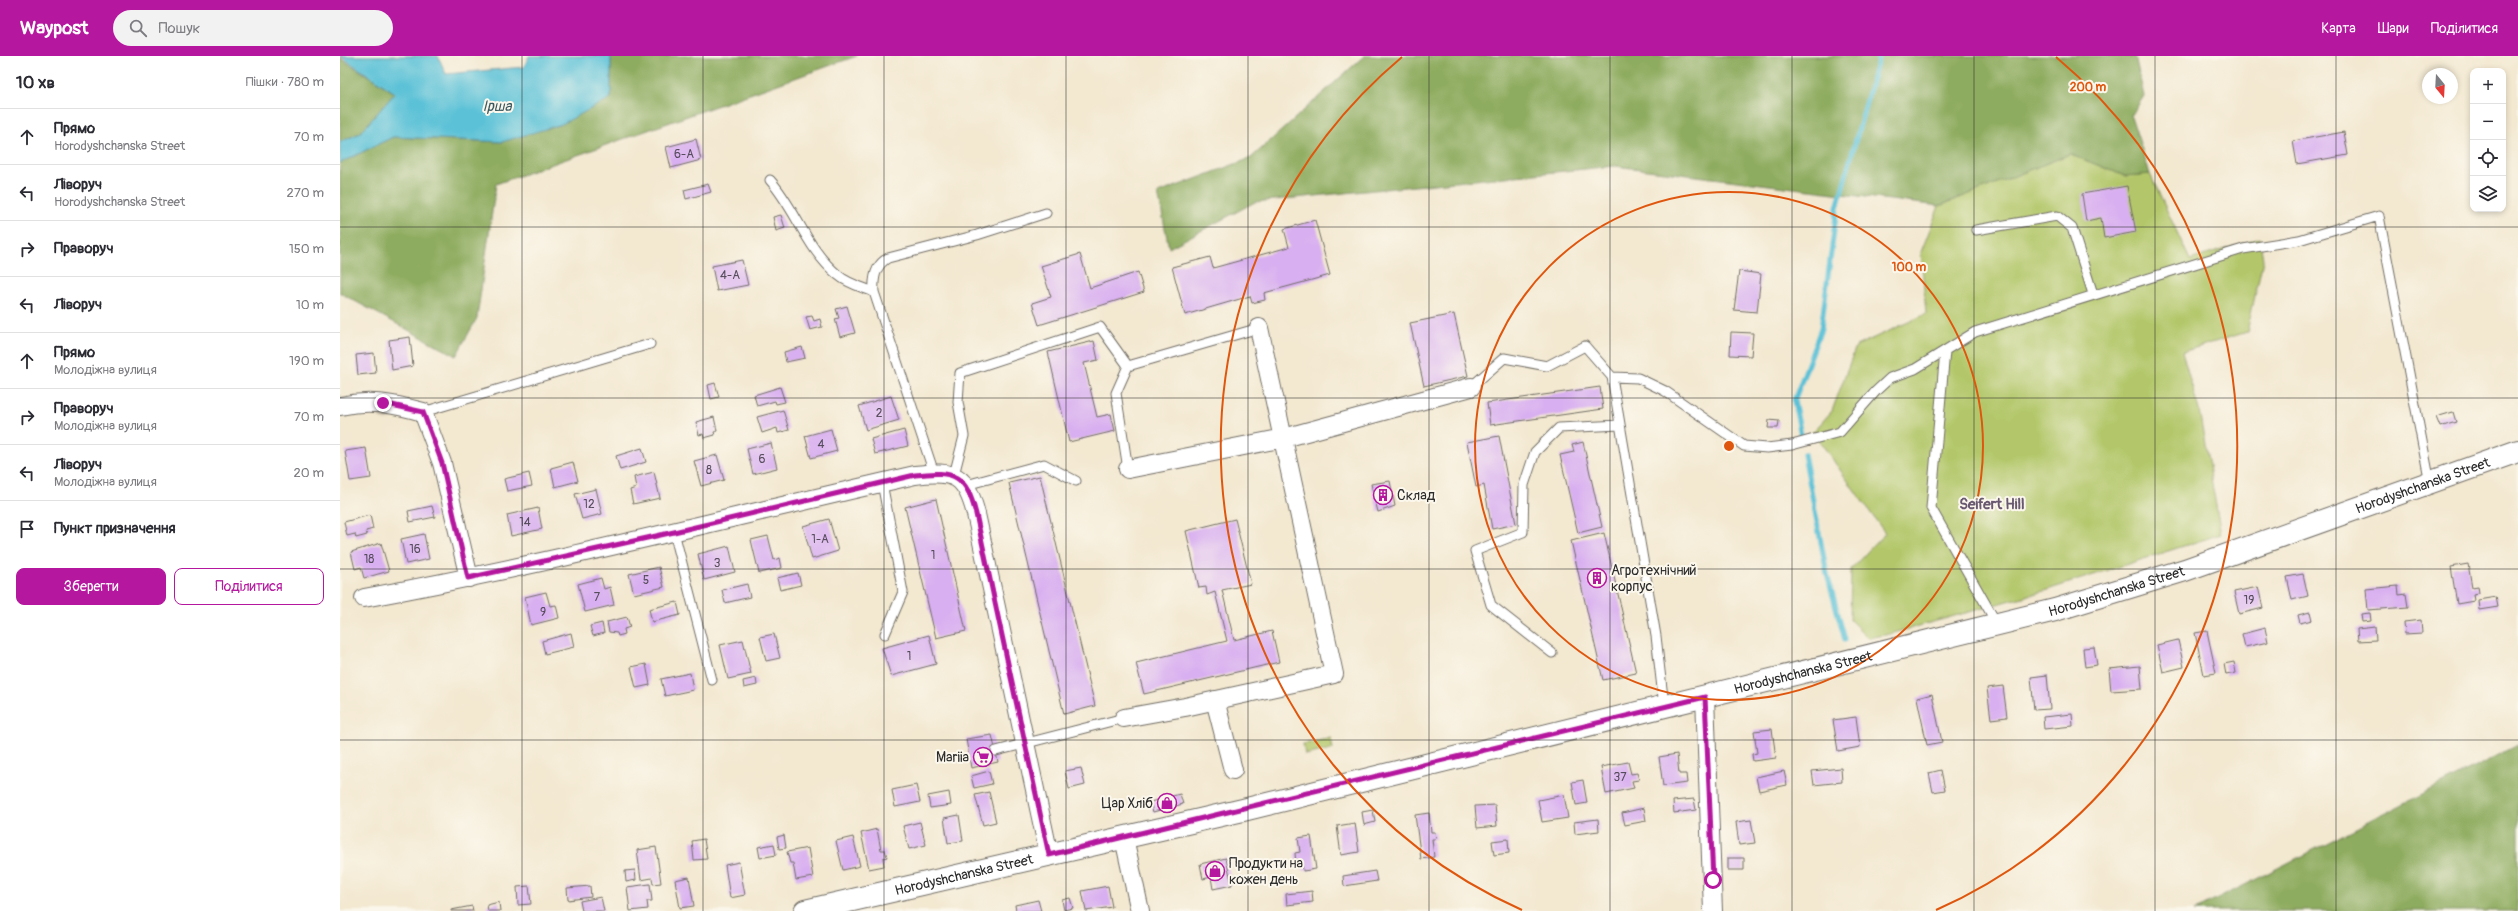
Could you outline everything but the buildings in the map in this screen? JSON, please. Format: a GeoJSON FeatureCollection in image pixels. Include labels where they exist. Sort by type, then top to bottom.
{"type":"FeatureCollection","features":[{"type":"Feature","properties":{"kind":"street"},"geometry":{"type":"LineString","coordinates":[[1124,718],[1216,700],[1334,674],[1259,328]]}},
{"type":"Feature","properties":{"kind":"street"},"geometry":{"type":"LineString","coordinates":[[1128,468],[1284,438],[1471,387]]}},
{"type":"Feature","properties":{"kind":"street"},"geometry":{"type":"LineString","coordinates":[[340,406],[358,402],[383,403],[423,412],[442,463],[468,578]]}},
{"type":"Feature","properties":{"kind":"street","name":"Horodyshchanska Street"},"geometry":{"type":"LineString","coordinates":[[805,911],[1124,838],[1705,697],[2100,597],[2185,570],[2430,483],[2518,450]]}},
{"type":"Feature","properties":{"kind":"street"},"geometry":{"type":"LineString","coordinates":[[364,598],[468,578],[674,532],[882,483],[934,473],[960,480],[976,514],[1049,855]]}},
{"type":"Feature","properties":{"kind":"street"},"geometry":{"type":"LineString","coordinates":[[1705,697],[1713,911]]}},
{"type":"Feature","properties":{"kind":"street"},"geometry":{"type":"LineString","coordinates":[[1216,700],[1233,770]]}},
{"type":"Feature","properties":{"kind":"street"},"geometry":{"type":"LineString","coordinates":[[1124,838],[1140,911]]}},
{"type":"Feature","properties":{"kind":"lane"},"geometry":{"type":"LineString","coordinates":[[770,180],[786,199],[801,228],[830,268],[846,281],[874,292]]}},
{"type":"Feature","properties":{"kind":"lane"},"geometry":{"type":"LineString","coordinates":[[934,473],[874,292],[874,283],[877,270],[880,264],[888,258],[977,235],[1046,213]]}},
{"type":"Feature","properties":{"kind":"lane"},"geometry":{"type":"LineString","coordinates":[[1976,230],[2057,216],[2072,228],[2093,294]]}},
{"type":"Feature","properties":{"kind":"lane"},"geometry":{"type":"LineString","coordinates":[[1612,377],[1638,378],[1665,392],[1744,446],[1767,448],[1792,445],[1840,432],[1890,378],[1915,369],[1975,332],[2093,294],[2243,249],[2299,240],[2379,216],[2430,483]]}},
{"type":"Feature","properties":{"kind":"lane"},"geometry":{"type":"LineString","coordinates":[[1076,481],[1044,464],[960,480],[964,436],[958,402],[960,374],[1100,327],[1128,366]]}},
{"type":"Feature","properties":{"kind":"lane"},"geometry":{"type":"LineString","coordinates":[[1128,468],[1116,392],[1128,366],[1259,328]]}},
{"type":"Feature","properties":{"kind":"lane"},"geometry":{"type":"LineString","coordinates":[[423,412],[650,344]]}},
{"type":"Feature","properties":{"kind":"lane"},"geometry":{"type":"LineString","coordinates":[[1471,387],[1504,358],[1547,366],[1585,346],[1612,377],[1656,636],[1664,707]]}},
{"type":"Feature","properties":{"kind":"lane"},"geometry":{"type":"LineString","coordinates":[[1945,351],[1931,508],[1997,624]]}},
{"type":"Feature","properties":{"kind":"lane"},"geometry":{"type":"LineString","coordinates":[[1552,653],[1491,605],[1475,551],[1523,532],[1524,485],[1535,452],[1559,428],[1620,425]]}},
{"type":"Feature","properties":{"kind":"lane"},"geometry":{"type":"LineString","coordinates":[[882,483],[903,592],[885,634]]}},
{"type":"Feature","properties":{"kind":"lane"},"geometry":{"type":"LineString","coordinates":[[674,532],[712,680]]}},
{"type":"Feature","properties":{"kind":"lane"},"geometry":{"type":"LineString","coordinates":[[996,751],[1124,718]]}},
{"type":"Feature","properties":{"kind":"green space"},"geometry":{"type":"Polygon","coordinates":[[[611,56],[857,56],[496,184],[477,318],[456,356],[340,293],[340,163],[393,137],[502,142],[611,98],[611,56]]]}},
{"type":"Feature","properties":{"kind":"green space"},"geometry":{"type":"Polygon","coordinates":[[[1364,56],[2135,56],[2144,96],[2131,116],[2150,174],[2125,176],[2070,154],[1939,206],[1615,166],[1255,202],[1169,248],[1158,193],[1251,158],[1364,56]]]}},
{"type":"Feature","properties":{"kind":"green space"},"geometry":{"type":"Polygon","coordinates":[[[340,58],[395,93],[360,133],[340,142],[340,58]]]}},
{"type":"Feature","properties":{"kind":"green space"},"geometry":{"type":"Polygon","coordinates":[[[2070,154],[2125,176],[2150,174],[2190,260],[2260,238],[2263,260],[2247,332],[2182,352],[2199,410],[2221,534],[2044,591],[1890,634],[1868,638],[1850,620],[1851,569],[1885,533],[1813,432],[1832,411],[1856,346],[1926,314],[1921,252],[1939,206],[2070,154]]]}},
{"type":"Feature","properties":{"kind":"green space"},"geometry":{"type":"Polygon","coordinates":[[[1331,738],[1333,749],[1305,755],[1303,744],[1331,738]]]}},
{"type":"Feature","properties":{"kind":"green space"},"geometry":{"type":"Polygon","coordinates":[[[2518,745],[2518,911],[2194,911],[2518,745]]]}},
{"type":"Feature","properties":{"kind":"water","name":"Ірша"},"geometry":{"type":"Polygon","coordinates":[[[340,56],[438,56],[446,74],[524,67],[529,56],[611,56],[611,98],[562,124],[502,142],[393,137],[340,163],[340,142],[360,133],[395,93],[340,56]]]}},
{"type":"Feature","properties":{"kind":"waterway"},"geometry":{"type":"LineString","coordinates":[[1801,435],[1794,401],[1821,329],[1837,208],[1879,56]]}},
{"type":"Feature","properties":{"kind":"waterway"},"geometry":{"type":"LineString","coordinates":[[1804,454],[1827,574],[1845,640]]}},
{"type":"Feature","properties":{"kind":"place","name":"Склад"},"geometry":{"type":"Point","coordinates":[1383,495]}},
{"type":"Feature","properties":{"kind":"place","name":"Агротехнічний корпус"},"geometry":{"type":"Point","coordinates":[1597,578]}},
{"type":"Feature","properties":{"kind":"place","name":"Mariia"},"geometry":{"type":"Point","coordinates":[983,757]}},
{"type":"Feature","properties":{"kind":"place","name":"Цар Хліб"},"geometry":{"type":"Point","coordinates":[1167,803]}},
{"type":"Feature","properties":{"kind":"place","name":"Продукти на кожен день"},"geometry":{"type":"Point","coordinates":[1215,871]}},
{"type":"Feature","properties":{"kind":"district","name":"Seifert Hill"},"geometry":{"type":"Point","coordinates":[1992,504]}},
{"type":"Feature","properties":{"kind":"route"},"geometry":{"type":"LineString","coordinates":[[383,403],[423,412],[442,463],[468,578],[674,532],[915,475],[944,473],[954,475],[966,485],[976,514],[1049,855],[1243,810],[1705,697],[1713,880]]}}]}
